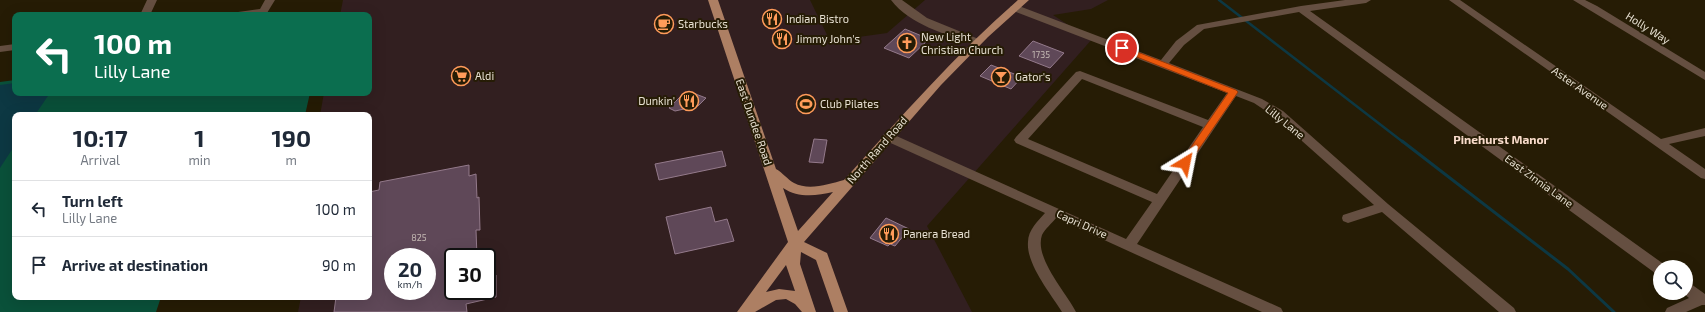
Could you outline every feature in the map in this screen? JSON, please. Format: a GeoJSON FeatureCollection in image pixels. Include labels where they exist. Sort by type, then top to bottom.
{"type":"FeatureCollection","features":[{"type":"Feature","properties":{"kind":"main road","name":"East Dundee Road"},"geometry":{"type":"LineString","coordinates":[[713,0],[795,244],[794,264],[808,309]]}},
{"type":"Feature","properties":{"kind":"main road","name":"North Rand Road"},"geometry":{"type":"LineString","coordinates":[[744,312],[795,244],[888,137],[946,73],[977,42],[1024,0]]}},
{"type":"Feature","properties":{"kind":"main road"},"geometry":{"type":"LineString","coordinates":[[770,168],[783,183],[795,189],[806,192],[818,191],[849,182]]}},
{"type":"Feature","properties":{"kind":"main road"},"geometry":{"type":"LineString","coordinates":[[795,244],[822,257],[841,312]]}},
{"type":"Feature","properties":{"kind":"main road"},"geometry":{"type":"LineString","coordinates":[[744,312],[766,298],[778,294],[788,293],[795,296],[808,309]]}},
{"type":"Feature","properties":{"kind":"street"},"geometry":{"type":"LineString","coordinates":[[146,12],[152,0]]}},
{"type":"Feature","properties":{"kind":"street"},"geometry":{"type":"LineString","coordinates":[[257,12],[263,11],[270,0]]}},
{"type":"Feature","properties":{"kind":"street"},"geometry":{"type":"LineString","coordinates":[[896,0],[906,10],[923,20],[977,42]]}},
{"type":"Feature","properties":{"kind":"street"},"geometry":{"type":"LineString","coordinates":[[1164,64],[1180,43],[1201,27],[1301,9],[1366,0]]}},
{"type":"Feature","properties":{"kind":"street","name":"Aster Avenue"},"geometry":{"type":"LineString","coordinates":[[1454,0],[1705,175]]}},
{"type":"Feature","properties":{"kind":"street","name":"Holly Way"},"geometry":{"type":"LineString","coordinates":[[1578,0],[1594,8],[1705,78]]}},
{"type":"Feature","properties":{"kind":"street","name":"Lilly Lane"},"geometry":{"type":"LineString","coordinates":[[1015,8],[1258,101],[1279,114],[1384,207],[1509,312]]}},
{"type":"Feature","properties":{"kind":"street","name":"East Zinnia Lane"},"geometry":{"type":"LineString","coordinates":[[1301,9],[1653,264]]}},
{"type":"Feature","properties":{"kind":"street"},"geometry":{"type":"LineString","coordinates":[[0,49],[12,47]]}},
{"type":"Feature","properties":{"kind":"street"},"geometry":{"type":"LineString","coordinates":[[1159,200],[1020,140],[1080,74],[1211,126]]}},
{"type":"Feature","properties":{"kind":"street"},"geometry":{"type":"LineString","coordinates":[[1129,245],[1233,92]]}},
{"type":"Feature","properties":{"kind":"street"},"geometry":{"type":"LineString","coordinates":[[1659,143],[1705,132]]}},
{"type":"Feature","properties":{"kind":"street","name":"Capri Drive"},"geometry":{"type":"LineString","coordinates":[[888,137],[1276,312]]}},
{"type":"Feature","properties":{"kind":"street"},"geometry":{"type":"LineString","coordinates":[[1348,218],[1384,207]]}},
{"type":"Feature","properties":{"kind":"street"},"geometry":{"type":"LineString","coordinates":[[1054,212],[1036,234],[1034,247],[1038,260],[1069,312]]}},
{"type":"Feature","properties":{"kind":"street"},"geometry":{"type":"LineString","coordinates":[[1693,293],[1703,300]]}},
{"type":"Feature","properties":{"kind":"street"},"geometry":{"type":"LineString","coordinates":[[1672,312],[1703,300]]}},
{"type":"Feature","properties":{"kind":"shaded area"},"geometry":{"type":"Polygon","coordinates":[[[343,0],[810,0],[830,41],[887,33],[925,0],[1108,0],[1091,9],[1053,15],[1082,34],[1093,38],[927,226],[972,312],[298,312],[300,300],[372,300],[372,112],[321,112],[323,96],[372,96],[372,12],[341,12],[343,0]]]}},
{"type":"Feature","properties":{"kind":"green space"},"geometry":{"type":"Polygon","coordinates":[[[12,80],[12,96],[309,96],[306,112],[12,112],[12,300],[160,300],[156,312],[0,312],[0,82],[12,80]]]}},
{"type":"Feature","properties":{"kind":"water"},"geometry":{"type":"Polygon","coordinates":[[[12,83],[12,96],[48,96],[37,112],[12,112],[12,150],[0,168],[0,85],[12,83]]]}},
{"type":"Feature","properties":{"kind":"building","name":"New Light Christian Church"},"geometry":{"type":"Polygon","coordinates":[[[905,29],[929,39],[909,58],[884,48],[905,29]]]}},
{"type":"Feature","properties":{"kind":"building"},"geometry":{"type":"Polygon","coordinates":[[[1033,41],[1064,53],[1050,68],[1019,56],[1033,41]]]}},
{"type":"Feature","properties":{"kind":"building","name":"Gator's"},"geometry":{"type":"Polygon","coordinates":[[[991,65],[1022,77],[1011,89],[980,76],[991,65]]]}},
{"type":"Feature","properties":{"kind":"building","name":"Dunkin'"},"geometry":{"type":"Polygon","coordinates":[[[693,93],[706,98],[698,106],[675,111],[669,108],[682,95],[693,93]]]}},
{"type":"Feature","properties":{"kind":"building"},"geometry":{"type":"Polygon","coordinates":[[[814,139],[827,140],[823,163],[809,162],[814,139]]]}},
{"type":"Feature","properties":{"kind":"building"},"geometry":{"type":"Polygon","coordinates":[[[722,151],[726,166],[659,180],[655,164],[722,151]]]}},
{"type":"Feature","properties":{"kind":"building"},"geometry":{"type":"Polygon","coordinates":[[[469,165],[469,176],[476,174],[477,198],[479,197],[480,230],[476,230],[477,248],[444,248],[444,300],[483,300],[466,304],[467,312],[334,312],[336,300],[372,300],[372,191],[379,190],[380,182],[469,165]]]}},
{"type":"Feature","properties":{"kind":"building"},"geometry":{"type":"Polygon","coordinates":[[[711,207],[715,222],[727,219],[734,241],[675,254],[666,217],[711,207]]]}},
{"type":"Feature","properties":{"kind":"building","name":"Panera Bread"},"geometry":{"type":"Polygon","coordinates":[[[886,218],[909,229],[895,246],[890,244],[888,246],[870,238],[886,218]]]}},
{"type":"Feature","properties":{"kind":"waterway"},"geometry":{"type":"LineString","coordinates":[[1219,0],[1403,142]]}},
{"type":"Feature","properties":{"kind":"waterway"},"geometry":{"type":"LineString","coordinates":[[1402,141],[1568,269],[1614,312]]}},
{"type":"Feature","properties":{"kind":"place","name":"Indian Bistro"},"geometry":{"type":"Point","coordinates":[772,19]}},
{"type":"Feature","properties":{"kind":"place","name":"Starbucks"},"geometry":{"type":"Point","coordinates":[664,24]}},
{"type":"Feature","properties":{"kind":"place","name":"Jimmy John's"},"geometry":{"type":"Point","coordinates":[782,39]}},
{"type":"Feature","properties":{"kind":"place","name":"New Light Christian Church"},"geometry":{"type":"Point","coordinates":[907,43]}},
{"type":"Feature","properties":{"kind":"place","name":"Aldi"},"geometry":{"type":"Point","coordinates":[461,76]}},
{"type":"Feature","properties":{"kind":"place","name":"Gator's"},"geometry":{"type":"Point","coordinates":[1001,77]}},
{"type":"Feature","properties":{"kind":"place","name":"Dunkin'"},"geometry":{"type":"Point","coordinates":[689,101]}},
{"type":"Feature","properties":{"kind":"place","name":"Club Pilates"},"geometry":{"type":"Point","coordinates":[806,104]}},
{"type":"Feature","properties":{"kind":"place","name":"Panera Bread"},"geometry":{"type":"Point","coordinates":[889,234]}},
{"type":"Feature","properties":{"kind":"district","name":"Pinehurst Manor"},"geometry":{"type":"Point","coordinates":[1501,140]}},
{"type":"Feature","properties":{"kind":"route"},"geometry":{"type":"LineString","coordinates":[[1122,48],[1233,92],[1185,163]]}}]}
